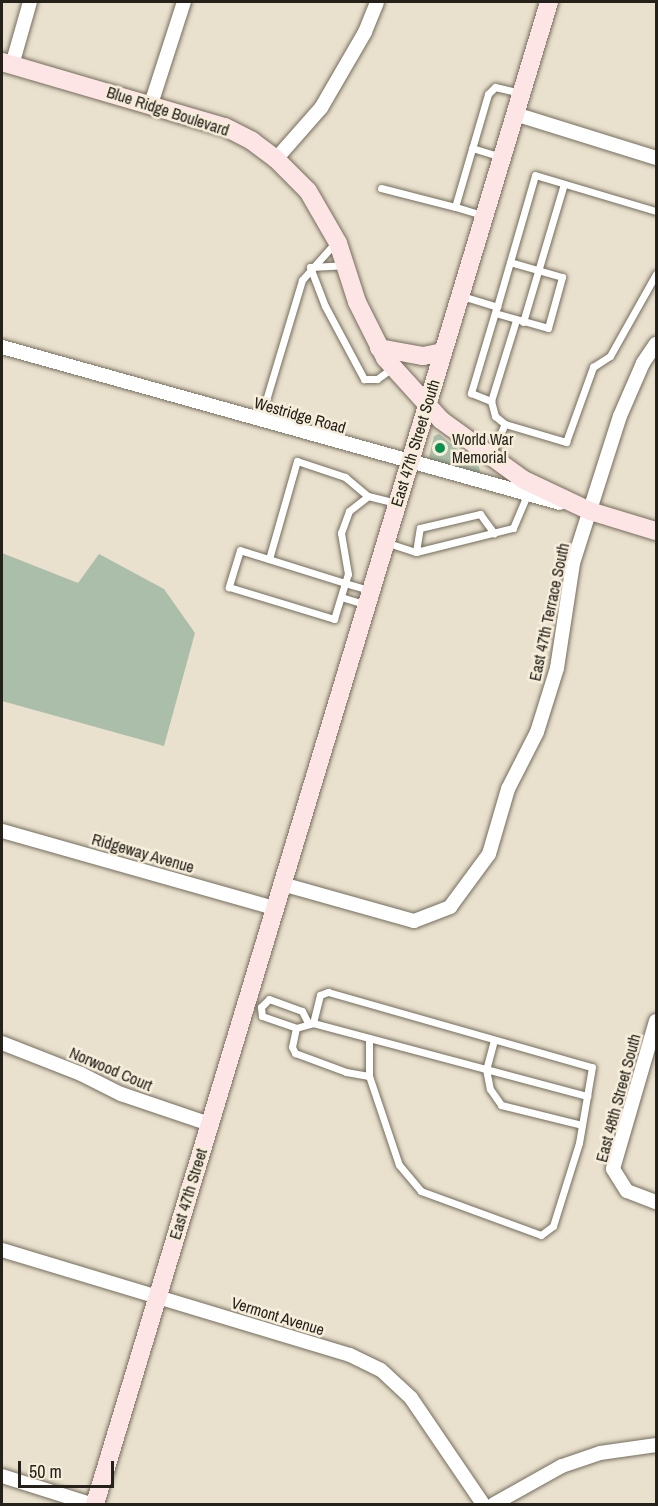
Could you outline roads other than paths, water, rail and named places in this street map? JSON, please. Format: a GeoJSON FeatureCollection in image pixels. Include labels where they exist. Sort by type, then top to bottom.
{"type":"FeatureCollection","features":[{"type":"Feature","properties":{"kind":"main road","name":"East 47th Street South"},"geometry":{"type":"LineString","coordinates":[[282,884],[549,2]]}},
{"type":"Feature","properties":{"kind":"main road","name":"Blue Ridge Boulevard"},"geometry":{"type":"LineString","coordinates":[[7,63],[225,127],[276,159],[308,191],[337,241],[357,302],[379,348],[392,368],[427,404],[489,458],[524,480],[590,511],[657,531]]}},
{"type":"Feature","properties":{"kind":"main road"},"geometry":{"type":"LineString","coordinates":[[379,348],[423,356],[443,352]]}},
{"type":"Feature","properties":{"kind":"main road","name":"East 47th Street"},"geometry":{"type":"LineString","coordinates":[[93,1504],[209,1124],[254,1004],[282,884]]}},
{"type":"Feature","properties":{"kind":"street"},"geometry":{"type":"LineString","coordinates":[[7,63],[30,2]]}},
{"type":"Feature","properties":{"kind":"street"},"geometry":{"type":"LineString","coordinates":[[151,104],[184,2]]}},
{"type":"Feature","properties":{"kind":"street"},"geometry":{"type":"LineString","coordinates":[[276,159],[321,108],[365,32],[377,2]]}},
{"type":"Feature","properties":{"kind":"street"},"geometry":{"type":"LineString","coordinates":[[515,114],[657,158]]}},
{"type":"Feature","properties":{"kind":"street","name":"East 47th Terrace South"},"geometry":{"type":"LineString","coordinates":[[282,884],[414,921],[450,907],[489,854],[508,789],[537,732],[558,668],[573,562],[620,416],[643,363],[657,344]]}},
{"type":"Feature","properties":{"kind":"street","name":"Westridge Road"},"geometry":{"type":"LineString","coordinates":[[2,347],[409,464],[590,511]]}},
{"type":"Feature","properties":{"kind":"street","name":"Ridgeway Avenue"},"geometry":{"type":"LineString","coordinates":[[2,831],[275,908]]}},
{"type":"Feature","properties":{"kind":"street","name":"East 48th Street South"},"geometry":{"type":"LineString","coordinates":[[657,1021],[613,1169],[619,1184],[627,1191],[657,1202]]}},
{"type":"Feature","properties":{"kind":"street","name":"Norwood Court"},"geometry":{"type":"LineString","coordinates":[[2,1043],[81,1074],[121,1094],[209,1124]]}},
{"type":"Feature","properties":{"kind":"street","name":"Vermont Avenue"},"geometry":{"type":"LineString","coordinates":[[2,1250],[350,1355],[381,1370],[411,1398],[483,1504]]}},
{"type":"Feature","properties":{"kind":"street"},"geometry":{"type":"LineString","coordinates":[[494,1504],[562,1466],[600,1453],[657,1445]]}},
{"type":"Feature","properties":{"kind":"street"},"geometry":{"type":"LineString","coordinates":[[2,1476],[93,1504]]}},
{"type":"Feature","properties":{"kind":"lane"},"geometry":{"type":"LineString","coordinates":[[455,207],[491,89],[521,93]]}},
{"type":"Feature","properties":{"kind":"lane"},"geometry":{"type":"LineString","coordinates":[[472,148],[502,157]]}},
{"type":"Feature","properties":{"kind":"lane"},"geometry":{"type":"LineString","coordinates":[[491,401],[471,393],[535,175],[657,211]]}},
{"type":"Feature","properties":{"kind":"lane"},"geometry":{"type":"LineString","coordinates":[[564,184],[538,271],[491,401],[495,416],[506,424],[566,442],[593,367],[610,356],[657,273]]}},
{"type":"Feature","properties":{"kind":"lane"},"geometry":{"type":"LineString","coordinates":[[381,188],[484,216]]}},
{"type":"Feature","properties":{"kind":"lane"},"geometry":{"type":"LineString","coordinates":[[260,421],[302,280],[310,267],[337,241]]}},
{"type":"Feature","properties":{"kind":"lane"},"geometry":{"type":"LineString","coordinates":[[460,296],[520,321],[548,328],[562,277],[510,262]]}},
{"type":"Feature","properties":{"kind":"lane"},"geometry":{"type":"LineString","coordinates":[[310,267],[345,265]]}},
{"type":"Feature","properties":{"kind":"lane"},"geometry":{"type":"LineString","coordinates":[[310,267],[325,306],[364,379],[377,379],[392,368]]}},
{"type":"Feature","properties":{"kind":"lane"},"geometry":{"type":"LineString","coordinates":[[489,458],[506,424]]}},
{"type":"Feature","properties":{"kind":"lane"},"geometry":{"type":"LineString","coordinates":[[269,559],[297,461],[345,477],[368,496],[397,503]]}},
{"type":"Feature","properties":{"kind":"lane"},"geometry":{"type":"LineString","coordinates":[[385,543],[416,552],[513,528],[528,495]]}},
{"type":"Feature","properties":{"kind":"lane"},"geometry":{"type":"LineString","coordinates":[[368,496],[349,511],[342,524],[348,574],[345,583],[334,619],[229,587],[240,550],[345,583],[369,597]]}},
{"type":"Feature","properties":{"kind":"lane"},"geometry":{"type":"LineString","coordinates":[[416,552],[420,528],[480,514],[494,532]]}},
{"type":"Feature","properties":{"kind":"lane"},"geometry":{"type":"LineString","coordinates":[[341,597],[369,597]]}},
{"type":"Feature","properties":{"kind":"lane"},"geometry":{"type":"LineString","coordinates":[[310,1022],[320,995],[327,992],[592,1067],[594,1071],[582,1125],[553,1226],[541,1235],[421,1191],[399,1165],[369,1076],[369,1038]]}},
{"type":"Feature","properties":{"kind":"lane"},"geometry":{"type":"LineString","coordinates":[[310,1022],[302,1011],[269,999],[254,1004],[262,1016],[296,1028],[310,1022],[587,1096]]}},
{"type":"Feature","properties":{"kind":"lane"},"geometry":{"type":"LineString","coordinates":[[296,1028],[292,1047],[295,1053],[346,1072],[369,1076]]}},
{"type":"Feature","properties":{"kind":"lane"},"geometry":{"type":"LineString","coordinates":[[494,1040],[486,1069],[490,1089],[501,1105],[582,1125]]}},
{"type":"Feature","properties":{"kind":"place","name":"World War Memorial"},"geometry":{"type":"Point","coordinates":[440,448]}}]}
